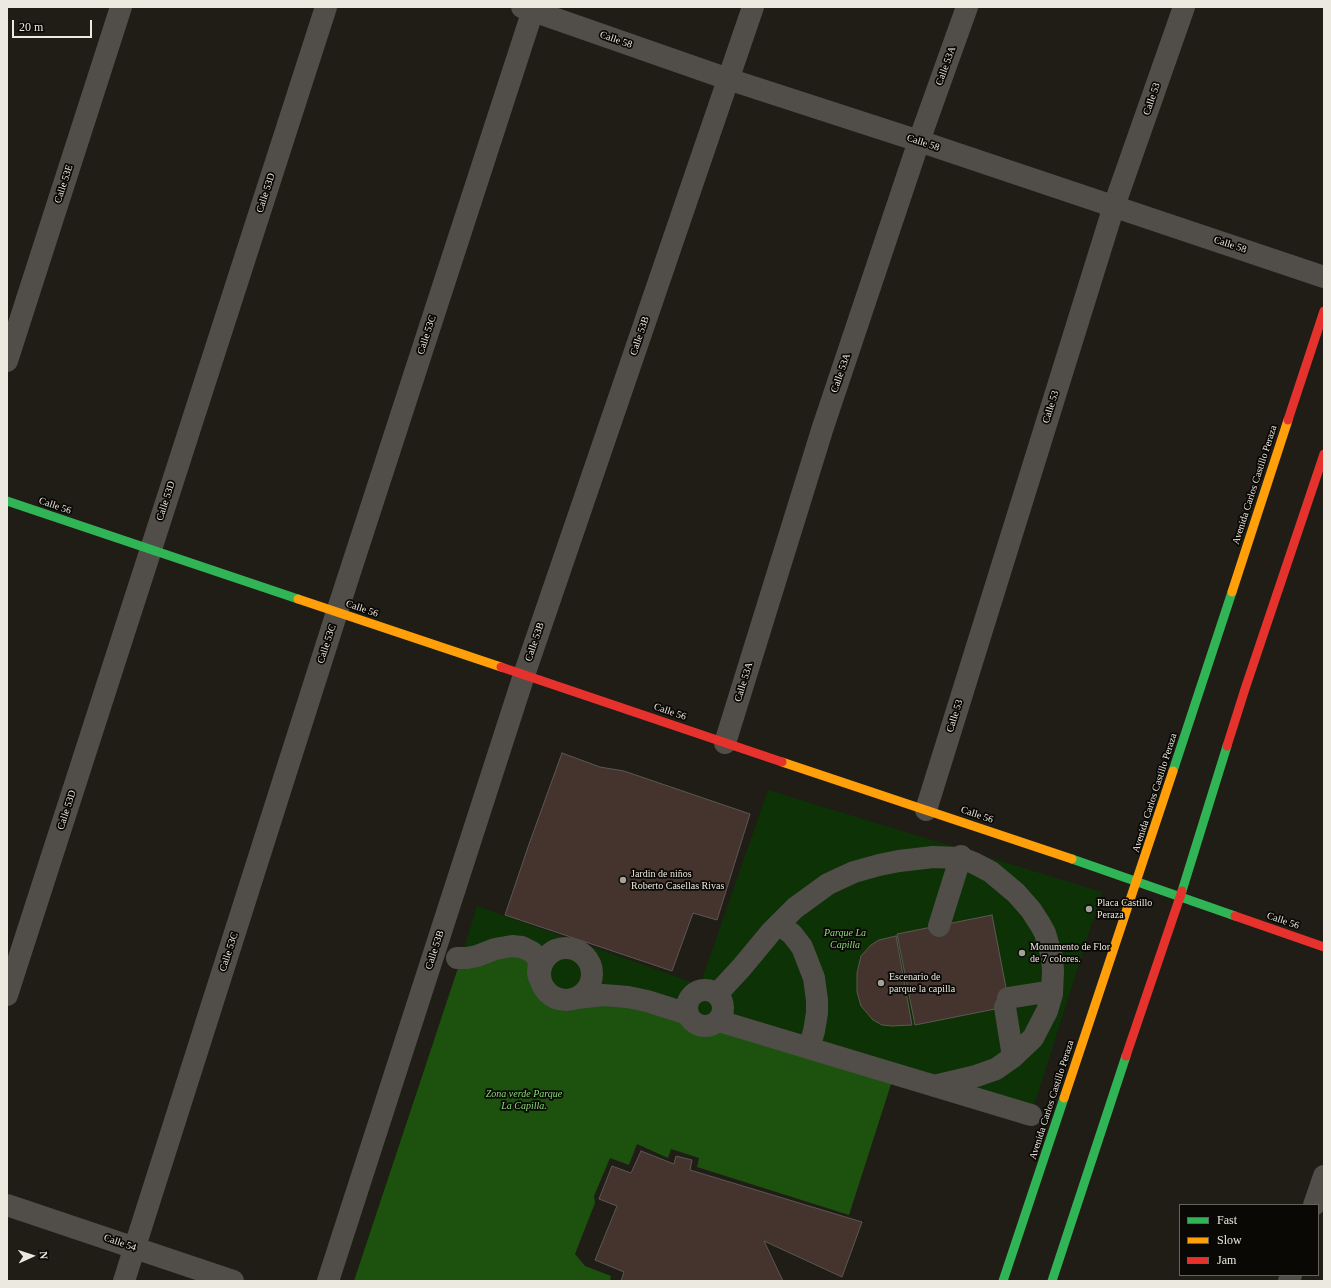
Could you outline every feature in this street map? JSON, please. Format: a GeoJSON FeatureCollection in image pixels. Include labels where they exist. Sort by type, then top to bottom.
{"type":"FeatureCollection","features":[{"type":"Feature","properties":{"kind":"main road","name":"Avenida Carlos Castillo Peraza"},"geometry":{"type":"LineString","coordinates":[[1004,1281],[1138,881],[1324,311]]}},
{"type":"Feature","properties":{"kind":"main road"},"geometry":{"type":"LineString","coordinates":[[1052,1281],[1118,1078],[1180,897],[1245,690],[1324,454]]}},
{"type":"Feature","properties":{"kind":"main road","name":"Calle 56"},"geometry":{"type":"LineString","coordinates":[[7,501],[1138,881],[1324,948]]}},
{"type":"Feature","properties":{"kind":"street","name":"Calle 53E"},"geometry":{"type":"LineString","coordinates":[[7,360],[121,7]]}},
{"type":"Feature","properties":{"kind":"street","name":"Calle 53D"},"geometry":{"type":"LineString","coordinates":[[7,995],[326,7]]}},
{"type":"Feature","properties":{"kind":"street","name":"Calle 53B"},"geometry":{"type":"LineString","coordinates":[[328,1281],[524,675],[753,7]]}},
{"type":"Feature","properties":{"kind":"street","name":"Calle 53A"},"geometry":{"type":"LineString","coordinates":[[725,743],[823,427],[918,141],[967,7]]}},
{"type":"Feature","properties":{"kind":"street","name":"Calle 53"},"geometry":{"type":"LineString","coordinates":[[926,810],[1114,206],[1184,7]]}},
{"type":"Feature","properties":{"kind":"street","name":"Calle 58"},"geometry":{"type":"LineString","coordinates":[[529,8],[728,79],[1324,277]]}},
{"type":"Feature","properties":{"kind":"street","name":"Calle 53C"},"geometry":{"type":"LineString","coordinates":[[124,1281],[529,8]]}},
{"type":"Feature","properties":{"kind":"street"},"geometry":{"type":"LineString","coordinates":[[717,994],[795,908],[828,884],[854,872],[879,865],[933,857],[961,857],[991,872],[1016,893],[1031,910],[1045,933],[1049,945],[1053,971],[1052,991],[1047,1011],[1033,1038],[1013,1057],[996,1069],[976,1076],[934,1086]]}},
{"type":"Feature","properties":{"kind":"street"},"geometry":{"type":"LineString","coordinates":[[939,926],[961,857]]}},
{"type":"Feature","properties":{"kind":"street"},"geometry":{"type":"LineString","coordinates":[[779,924],[792,934],[802,947],[814,978],[817,1013],[809,1048]]}},
{"type":"Feature","properties":{"kind":"street"},"geometry":{"type":"LineString","coordinates":[[456,958],[477,956],[495,949],[512,946],[522,947],[532,952],[537,957],[539,962],[538,973],[545,990],[552,996],[561,1000],[603,995],[628,997],[647,1001],[688,1014]]}},
{"type":"Feature","properties":{"kind":"street"},"geometry":{"type":"LineString","coordinates":[[541,982],[541,964],[553,951],[562,948],[571,948],[578,951],[589,963],[592,970],[592,978],[584,993],[577,998]]}},
{"type":"Feature","properties":{"kind":"street"},"geometry":{"type":"LineString","coordinates":[[712,990],[717,994],[723,1004],[722,1016],[719,1021],[710,1026],[699,1026],[690,1019],[686,1008],[694,993],[712,990]]}},
{"type":"Feature","properties":{"kind":"street"},"geometry":{"type":"LineString","coordinates":[[1013,1057],[1006,1003],[1052,991]]}},
{"type":"Feature","properties":{"kind":"street"},"geometry":{"type":"LineString","coordinates":[[719,1021],[1030,1115]]}},
{"type":"Feature","properties":{"kind":"street"},"geometry":{"type":"LineString","coordinates":[[1314,1204],[1324,1176]]}},
{"type":"Feature","properties":{"kind":"street","name":"Calle 54"},"geometry":{"type":"LineString","coordinates":[[7,1205],[232,1281]]}},
{"type":"Feature","properties":{"kind":"green space","name":"Parque La Capilla"},"geometry":{"type":"Polygon","coordinates":[[[768,790],[1102,892],[1031,1115],[692,1021],[563,1003],[553,1000],[543,991],[537,980],[459,965],[477,906],[700,985],[768,790]]]}},
{"type":"Feature","properties":{"kind":"green space","name":"Zona verde Parque La Capilla."},"geometry":{"type":"Polygon","coordinates":[[[525,950],[543,991],[554,1000],[563,1003],[571,1003],[606,998],[689,1024],[697,1029],[705,1031],[715,1028],[893,1078],[849,1215],[697,1167],[699,1158],[671,1149],[668,1158],[637,1144],[629,1165],[610,1158],[594,1196],[595,1203],[575,1254],[585,1266],[611,1276],[610,1281],[354,1281],[459,965],[525,950]]]}},
{"type":"Feature","properties":{"kind":"building","name":"Jardin de niños Roberto Casellas Rivas"},"geometry":{"type":"Polygon","coordinates":[[[562,753],[600,767],[624,771],[750,814],[717,920],[693,913],[672,971],[505,915],[562,753]]]}},
{"type":"Feature","properties":{"kind":"building"},"geometry":{"type":"Polygon","coordinates":[[[992,915],[1008,998],[1005,1007],[915,1025],[897,934],[992,915]]]}},
{"type":"Feature","properties":{"kind":"building","name":"Escenario de parque la capilla"},"geometry":{"type":"Polygon","coordinates":[[[896,936],[912,1025],[882,1025],[873,1020],[861,1006],[857,992],[857,973],[861,956],[871,945],[879,940],[896,936]]]}},
{"type":"Feature","properties":{"kind":"building"},"geometry":{"type":"Polygon","coordinates":[[[641,1151],[674,1164],[676,1156],[692,1160],[690,1170],[862,1222],[842,1277],[764,1241],[783,1281],[621,1281],[624,1272],[595,1260],[617,1206],[599,1199],[612,1166],[631,1173],[641,1151]]]}},
{"type":"Feature","properties":{"kind":"traffic: fast"},"geometry":{"type":"LineString","coordinates":[[7,501],[298,599]]}},
{"type":"Feature","properties":{"kind":"traffic: fast"},"geometry":{"type":"LineString","coordinates":[[1173,771],[1232,592]]}},
{"type":"Feature","properties":{"kind":"traffic: fast"},"geometry":{"type":"LineString","coordinates":[[1182,891],[1227,746]]}},
{"type":"Feature","properties":{"kind":"traffic: fast"},"geometry":{"type":"LineString","coordinates":[[1072,859],[1235,916]]}},
{"type":"Feature","properties":{"kind":"traffic: fast"},"geometry":{"type":"LineString","coordinates":[[1052,1281],[1126,1056]]}},
{"type":"Feature","properties":{"kind":"traffic: fast"},"geometry":{"type":"LineString","coordinates":[[1003,1281],[1064,1098]]}},
{"type":"Feature","properties":{"kind":"traffic: slow"},"geometry":{"type":"LineString","coordinates":[[1232,592],[1288,420]]}},
{"type":"Feature","properties":{"kind":"traffic: slow"},"geometry":{"type":"LineString","coordinates":[[298,599],[501,667]]}},
{"type":"Feature","properties":{"kind":"traffic: slow"},"geometry":{"type":"LineString","coordinates":[[782,762],[1072,859]]}},
{"type":"Feature","properties":{"kind":"traffic: slow"},"geometry":{"type":"LineString","coordinates":[[1064,1098],[1173,771]]}},
{"type":"Feature","properties":{"kind":"traffic: jam"},"geometry":{"type":"LineString","coordinates":[[1288,420],[1324,311]]}},
{"type":"Feature","properties":{"kind":"traffic: jam"},"geometry":{"type":"LineString","coordinates":[[1227,746],[1324,454]]}},
{"type":"Feature","properties":{"kind":"traffic: jam"},"geometry":{"type":"LineString","coordinates":[[501,667],[782,762]]}},
{"type":"Feature","properties":{"kind":"traffic: jam"},"geometry":{"type":"LineString","coordinates":[[1126,1056],[1182,891]]}},
{"type":"Feature","properties":{"kind":"traffic: jam"},"geometry":{"type":"LineString","coordinates":[[1235,916],[1324,947]]}},
{"type":"Feature","properties":{"kind":"place","name":"Jardin de niños Roberto Casellas Rivas"},"geometry":{"type":"Point","coordinates":[623,880]}},
{"type":"Feature","properties":{"kind":"place","name":"Placa Castillo Peraza"},"geometry":{"type":"Point","coordinates":[1089,909]}},
{"type":"Feature","properties":{"kind":"place","name":"Monumento de Flor de 7 colores."},"geometry":{"type":"Point","coordinates":[1022,953]}},
{"type":"Feature","properties":{"kind":"place","name":"Escenario de parque la capilla"},"geometry":{"type":"Point","coordinates":[881,983]}}]}
